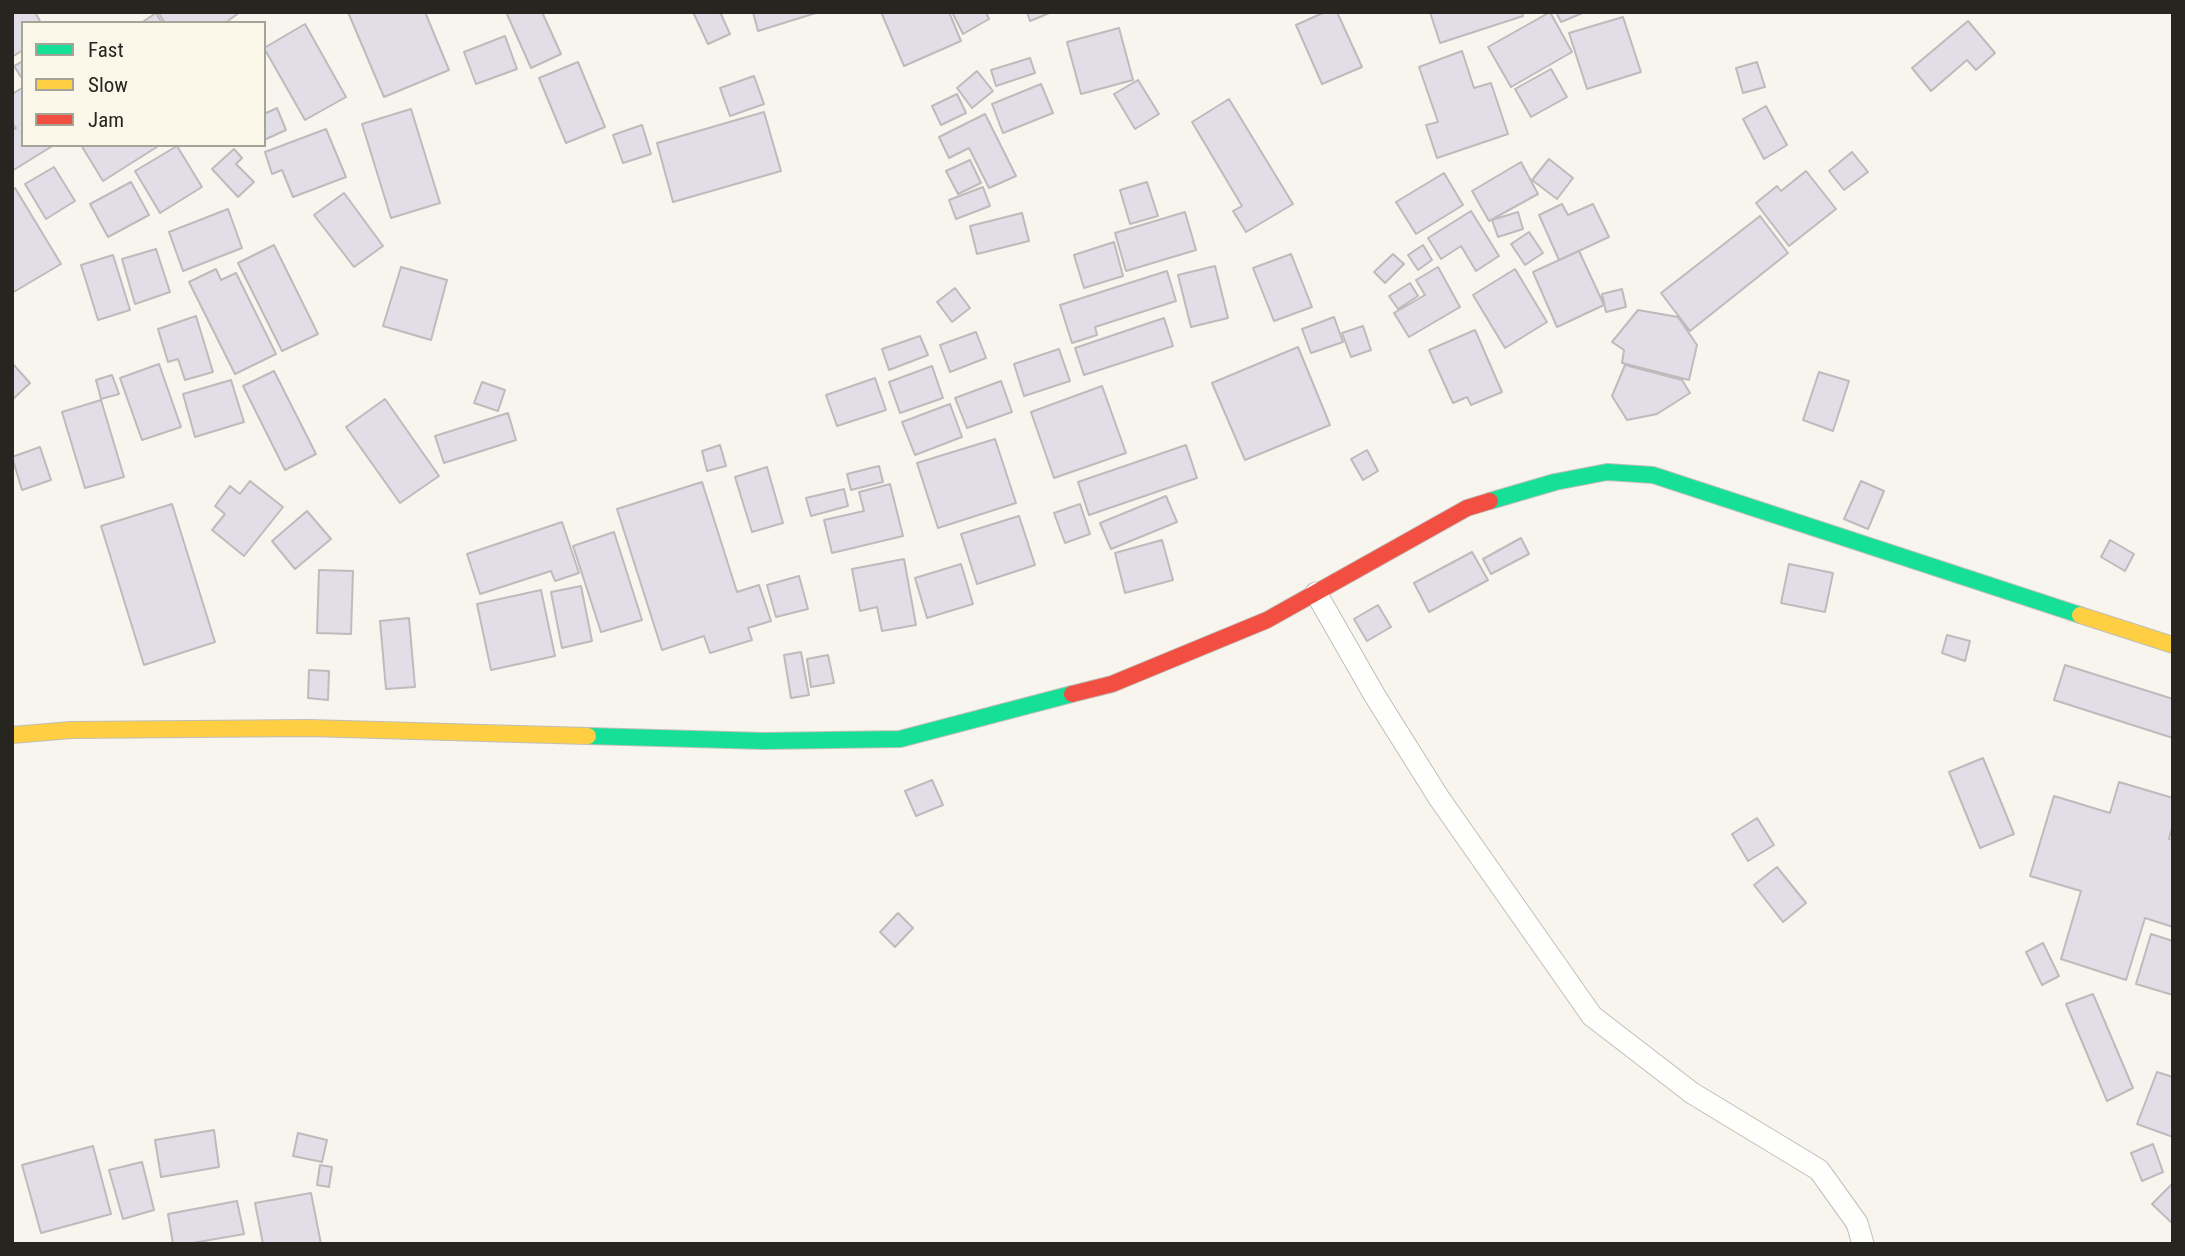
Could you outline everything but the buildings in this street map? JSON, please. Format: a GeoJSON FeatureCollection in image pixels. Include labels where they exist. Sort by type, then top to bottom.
{"type":"FeatureCollection","features":[{"type":"Feature","properties":{"kind":"street"},"geometry":{"type":"LineString","coordinates":[[12,735],[71,730],[309,728],[764,741],[900,739],[1111,684],[1267,620],[1467,508],[1555,482],[1607,472],[1653,475],[2173,645]]}},
{"type":"Feature","properties":{"kind":"lane"},"geometry":{"type":"LineString","coordinates":[[1316,593],[1375,696],[1439,797],[1592,1016],[1692,1093],[1819,1170],[1857,1223],[1863,1244]]}},
{"type":"Feature","properties":{"kind":"traffic: fast"},"geometry":{"type":"LineString","coordinates":[[1490,501],[1555,482],[1607,472],[1653,475],[2080,615]]}},
{"type":"Feature","properties":{"kind":"traffic: fast"},"geometry":{"type":"LineString","coordinates":[[588,736],[764,741],[900,739],[1072,694]]}},
{"type":"Feature","properties":{"kind":"traffic: slow"},"geometry":{"type":"LineString","coordinates":[[2080,615],[2173,645]]}},
{"type":"Feature","properties":{"kind":"traffic: slow"},"geometry":{"type":"LineString","coordinates":[[12,735],[71,730],[309,728],[588,736]]}},
{"type":"Feature","properties":{"kind":"traffic: jam"},"geometry":{"type":"LineString","coordinates":[[1072,694],[1112,684],[1267,620],[1467,508],[1490,501]]}}]}
